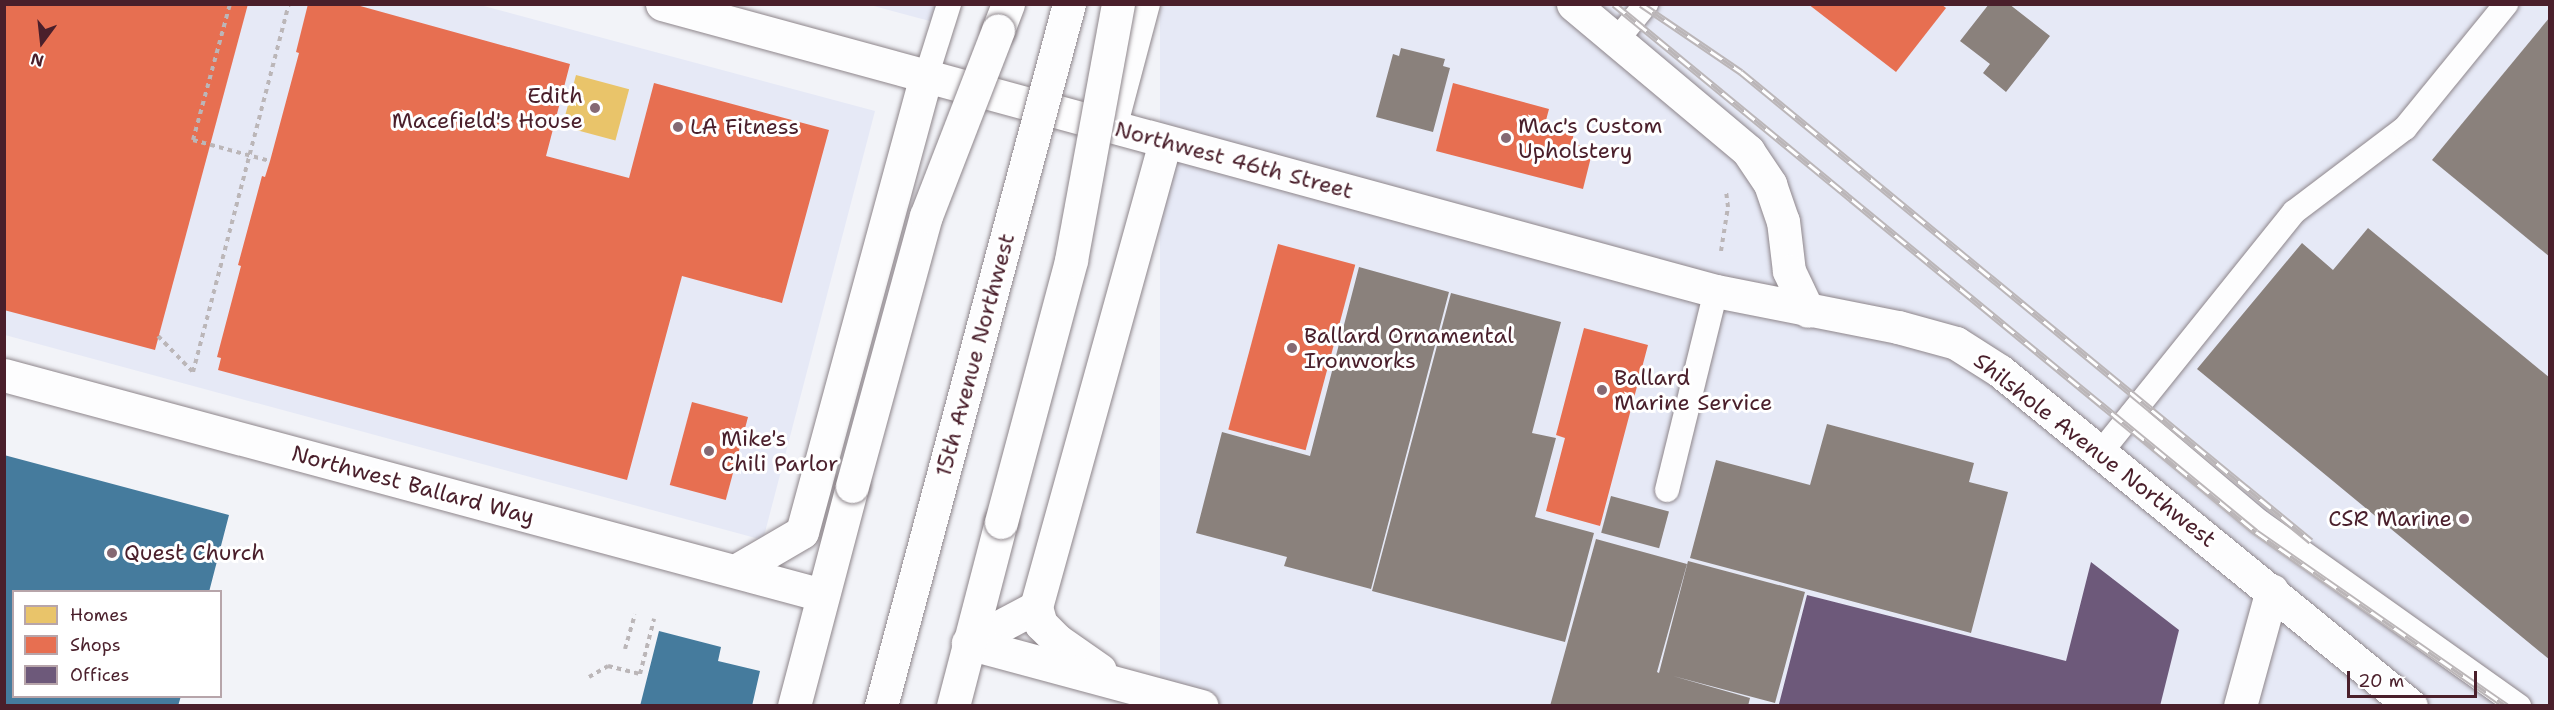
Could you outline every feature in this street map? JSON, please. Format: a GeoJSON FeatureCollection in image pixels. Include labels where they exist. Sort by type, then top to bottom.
{"type":"FeatureCollection","features":[{"type":"Feature","properties":{"kind":"street","name":"Northwest 46th Street"},"geometry":{"type":"LineString","coordinates":[[662,4],[1716,291],[1808,311]]}},
{"type":"Feature","properties":{"kind":"street"},"geometry":{"type":"LineString","coordinates":[[794,705],[926,216],[1008,4]]}},
{"type":"Feature","properties":{"kind":"street","name":"15th Avenue Northwest"},"geometry":{"type":"LineString","coordinates":[[881,705],[1068,4]]}},
{"type":"Feature","properties":{"kind":"street"},"geometry":{"type":"LineString","coordinates":[[953,705],[1071,260],[1118,4]]}},
{"type":"Feature","properties":{"kind":"street"},"geometry":{"type":"LineString","coordinates":[[1573,4],[1748,151],[1770,184],[1783,221],[1789,271],[1808,311]]}},
{"type":"Feature","properties":{"kind":"street"},"geometry":{"type":"LineString","coordinates":[[737,570],[802,532],[926,77]]}},
{"type":"Feature","properties":{"kind":"street"},"geometry":{"type":"LineString","coordinates":[[1118,683],[1057,640],[1041,624],[1036,607],[1165,141]]}},
{"type":"Feature","properties":{"kind":"street","name":"Shilshole Avenue Northwest"},"geometry":{"type":"LineString","coordinates":[[1808,311],[1898,327],[1956,343],[2000,371],[2411,705]]}},
{"type":"Feature","properties":{"kind":"street","name":"Northwest Ballard Way"},"geometry":{"type":"LineString","coordinates":[[4,375],[316,460],[737,570],[822,596]]}},
{"type":"Feature","properties":{"kind":"street"},"geometry":{"type":"LineString","coordinates":[[2240,705],[2272,590]]}},
{"type":"Feature","properties":{"kind":"street"},"geometry":{"type":"LineString","coordinates":[[968,643],[1036,607]]}},
{"type":"Feature","properties":{"kind":"street"},"geometry":{"type":"LineString","coordinates":[[968,643],[1202,705]]}},
{"type":"Feature","properties":{"kind":"lane"},"geometry":{"type":"LineString","coordinates":[[926,77],[949,4]]}},
{"type":"Feature","properties":{"kind":"lane"},"geometry":{"type":"LineString","coordinates":[[1115,128],[1148,4]]}},
{"type":"Feature","properties":{"kind":"lane"},"geometry":{"type":"LineString","coordinates":[[1616,40],[1646,4]]}},
{"type":"Feature","properties":{"kind":"lane"},"geometry":{"type":"LineString","coordinates":[[2101,452],[2294,212],[2404,128],[2506,4]]}},
{"type":"Feature","properties":{"kind":"lane"},"geometry":{"type":"LineString","coordinates":[[1667,490],[1716,291]]}},
{"type":"Feature","properties":{"kind":"lane"},"geometry":{"type":"LineString","coordinates":[[2132,414],[2260,522],[2519,705]]}},
{"type":"Feature","properties":{"kind":"path"},"geometry":{"type":"LineString","coordinates":[[230,4],[193,140],[270,161]]}},
{"type":"Feature","properties":{"kind":"path"},"geometry":{"type":"LineString","coordinates":[[158,336],[192,372],[289,4]]}},
{"type":"Feature","properties":{"kind":"path"},"geometry":{"type":"LineString","coordinates":[[625,649],[635,614]]}},
{"type":"Feature","properties":{"kind":"path"},"geometry":{"type":"LineString","coordinates":[[589,677],[608,666],[640,674],[654,619]]}},
{"type":"Feature","properties":{"kind":"shaded area"},"geometry":{"type":"Polygon","coordinates":[[[4,5],[480,5],[875,111],[763,540],[5,335],[4,5]]]}},
{"type":"Feature","properties":{"kind":"shaded area"},"geometry":{"type":"Polygon","coordinates":[[[870,5],[942,5],[937,23],[870,5]]]}},
{"type":"Feature","properties":{"kind":"shaded area"},"geometry":{"type":"Polygon","coordinates":[[[1160,5],[2549,5],[2549,706],[1160,706],[1160,5]]]}},
{"type":"Feature","properties":{"kind":"building: Homes","name":"Edith Macefield's House"},"geometry":{"type":"Polygon","coordinates":[[[576,75],[629,89],[615,140],[562,126],[576,75]]]}},
{"type":"Feature","properties":{"kind":"building: Shops"},"geometry":{"type":"Polygon","coordinates":[[[4,4],[248,4],[155,350],[4,310],[4,4]]]}},
{"type":"Feature","properties":{"kind":"building: Shops"},"geometry":{"type":"Polygon","coordinates":[[[308,4],[353,4],[570,64],[546,156],[629,178],[654,83],[829,130],[782,303],[682,276],[627,480],[218,370],[221,358],[217,357],[241,266],[238,265],[262,176],[265,177],[270,161],[299,53],[296,52],[308,4]]]}},
{"type":"Feature","properties":{"kind":"building: Shops"},"geometry":{"type":"Polygon","coordinates":[[[1808,4],[1941,4],[1946,8],[1896,72],[1808,4]]]}},
{"type":"Feature","properties":{"kind":"building: Shops","name":"Mac's Custom Upholstery"},"geometry":{"type":"Polygon","coordinates":[[[1453,83],[1549,109],[1545,124],[1574,132],[1572,143],[1593,149],[1583,189],[1436,151],[1453,83]]]}},
{"type":"Feature","properties":{"kind":"building: Shops","name":"Ballard Ornamental Ironworks"},"geometry":{"type":"Polygon","coordinates":[[[1278,244],[1355,265],[1306,450],[1228,429],[1278,244]]]}},
{"type":"Feature","properties":{"kind":"building: Shops","name":"Ballard Marine Service"},"geometry":{"type":"Polygon","coordinates":[[[1584,328],[1648,345],[1600,526],[1546,511],[1565,438],[1556,435],[1584,328]]]}},
{"type":"Feature","properties":{"kind":"building: Shops","name":"Mike's Chili Parlor"},"geometry":{"type":"Polygon","coordinates":[[[692,402],[748,417],[726,500],[670,485],[692,402]]]}},
{"type":"Feature","properties":{"kind":"building: Offices"},"geometry":{"type":"Polygon","coordinates":[[[2091,562],[2179,630],[2160,706],[1779,704],[1807,595],[2066,661],[2091,562]]]}},
{"type":"Feature","properties":{"kind":"building: Public","name":"Quest Church"},"geometry":{"type":"Polygon","coordinates":[[[4,455],[229,515],[210,590],[12,590],[12,698],[180,698],[178,706],[4,706],[4,455]]]}},
{"type":"Feature","properties":{"kind":"building: Public"},"geometry":{"type":"Polygon","coordinates":[[[659,631],[721,647],[718,661],[760,671],[752,706],[640,706],[659,631]]]}},
{"type":"Feature","properties":{"kind":"building: Industry"},"geometry":{"type":"Polygon","coordinates":[[[1989,4],[2009,4],[2050,36],[2006,92],[1983,73],[1990,64],[1960,41],[1989,4]]]}},
{"type":"Feature","properties":{"kind":"building: Industry"},"geometry":{"type":"Polygon","coordinates":[[[2550,17],[2550,257],[2432,160],[2550,17]]]}},
{"type":"Feature","properties":{"kind":"building: Industry"},"geometry":{"type":"Polygon","coordinates":[[[1401,48],[1445,59],[1443,66],[1450,68],[1433,132],[1376,117],[1393,54],[1399,56],[1401,48]]]}},
{"type":"Feature","properties":{"kind":"building: Industry","name":"CSR Marine"},"geometry":{"type":"Polygon","coordinates":[[[2368,228],[2550,378],[2550,660],[2197,369],[2302,243],[2333,270],[2368,228]]]}},
{"type":"Feature","properties":{"kind":"building: Industry"},"geometry":{"type":"Polygon","coordinates":[[[1359,267],[1449,292],[1371,589],[1284,566],[1287,557],[1196,533],[1222,432],[1310,456],[1359,267]]]}},
{"type":"Feature","properties":{"kind":"building: Industry"},"geometry":{"type":"Polygon","coordinates":[[[1451,293],[1561,322],[1532,433],[1556,438],[1535,517],[1594,533],[1565,642],[1372,591],[1451,293]]]}},
{"type":"Feature","properties":{"kind":"building: Industry"},"geometry":{"type":"Polygon","coordinates":[[[1827,424],[1974,463],[1969,482],[2008,492],[1971,633],[1690,558],[1716,460],[1810,485],[1827,424]]]}},
{"type":"Feature","properties":{"kind":"building: Industry"},"geometry":{"type":"Polygon","coordinates":[[[1611,496],[1669,512],[1659,548],[1601,533],[1611,496]]]}},
{"type":"Feature","properties":{"kind":"building: Industry"},"geometry":{"type":"Polygon","coordinates":[[[1596,539],[1687,564],[1657,672],[1659,673],[1688,561],[1805,592],[1775,703],[1673,676],[1750,698],[1748,706],[1550,706],[1596,539]]]}},
{"type":"Feature","properties":{"kind":"railway"},"geometry":{"type":"LineString","coordinates":[[1614,4],[2256,532],[2506,706]]}},
{"type":"Feature","properties":{"kind":"railway"},"geometry":{"type":"LineString","coordinates":[[1641,4],[1741,72],[2311,541]]}},
{"type":"Feature","properties":{"kind":"place","name":"Edith Macefield's House"},"geometry":{"type":"Point","coordinates":[595,108]}},
{"type":"Feature","properties":{"kind":"place","name":"LA Fitness"},"geometry":{"type":"Point","coordinates":[678,127]}},
{"type":"Feature","properties":{"kind":"place","name":"Mac's Custom Upholstery"},"geometry":{"type":"Point","coordinates":[1506,138]}},
{"type":"Feature","properties":{"kind":"place","name":"Ballard Ornamental Ironworks"},"geometry":{"type":"Point","coordinates":[1292,348]}},
{"type":"Feature","properties":{"kind":"place","name":"Ballard Marine Service"},"geometry":{"type":"Point","coordinates":[1602,390]}},
{"type":"Feature","properties":{"kind":"place","name":"Mike's Chili Parlor"},"geometry":{"type":"Point","coordinates":[709,451]}},
{"type":"Feature","properties":{"kind":"place","name":"CSR Marine"},"geometry":{"type":"Point","coordinates":[2464,519]}},
{"type":"Feature","properties":{"kind":"place","name":"Quest Church"},"geometry":{"type":"Point","coordinates":[112,553]}}]}
